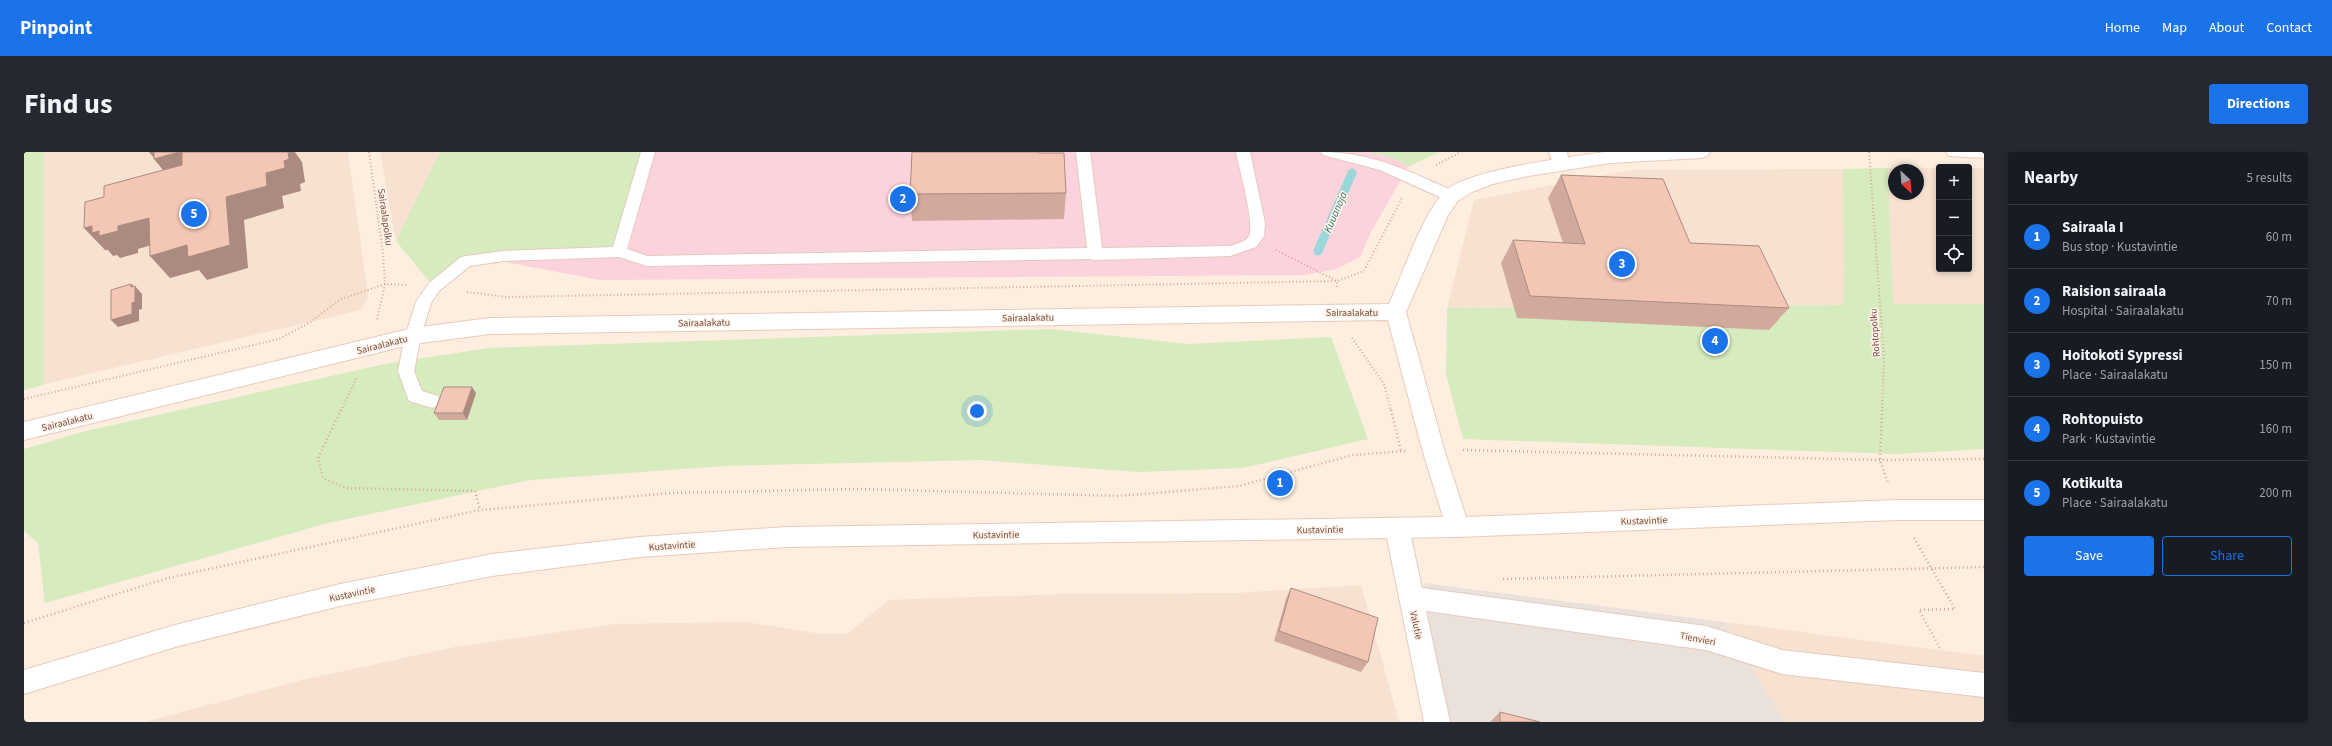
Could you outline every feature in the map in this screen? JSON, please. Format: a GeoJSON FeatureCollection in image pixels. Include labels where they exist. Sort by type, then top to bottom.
{"type":"FeatureCollection","features":[{"type":"Feature","properties":{"kind":"street"},"geometry":{"type":"LineString","coordinates":[[1458,527],[1433,449],[1396,312],[1439,213],[1451,196],[1465,188],[1489,179],[1560,158],[1701,152]]}},
{"type":"Feature","properties":{"kind":"street"},"geometry":{"type":"LineString","coordinates":[[1955,152],[1984,152]]}},
{"type":"Feature","properties":{"kind":"street","name":"Sairaalakatu"},"geometry":{"type":"LineString","coordinates":[[24,431],[413,336],[449,330],[490,326],[1396,312]]}},
{"type":"Feature","properties":{"kind":"street","name":"Kustavintie"},"geometry":{"type":"LineString","coordinates":[[24,682],[175,636],[340,595],[492,565],[640,547],[787,537],[1458,527],[1897,510],[1984,510]]}},
{"type":"Feature","properties":{"kind":"street","name":"Valutie"},"geometry":{"type":"LineString","coordinates":[[1397,528],[1437,722]]}},
{"type":"Feature","properties":{"kind":"street","name":"Tienvieri"},"geometry":{"type":"LineString","coordinates":[[1411,598],[1706,638],[1782,662],[1984,685]]}},
{"type":"Feature","properties":{"kind":"lane"},"geometry":{"type":"LineString","coordinates":[[619,252],[648,152]]}},
{"type":"Feature","properties":{"kind":"lane"},"geometry":{"type":"LineString","coordinates":[[1083,152],[1095,255]]}},
{"type":"Feature","properties":{"kind":"lane"},"geometry":{"type":"LineString","coordinates":[[432,402],[415,396],[406,372],[413,336],[424,302],[434,287],[466,261],[503,256],[619,252],[647,261],[1095,255],[1230,251],[1247,246],[1255,240],[1258,222],[1243,152]]}},
{"type":"Feature","properties":{"kind":"lane"},"geometry":{"type":"LineString","coordinates":[[1328,152],[1384,166],[1451,196]]}},
{"type":"Feature","properties":{"kind":"path","name":"Sairaalapolku"},"geometry":{"type":"LineString","coordinates":[[369,152],[383,253],[385,284],[370,346],[318,458],[323,478],[346,488],[475,491],[480,510]]}},
{"type":"Feature","properties":{"kind":"path","name":"Rohtopolku"},"geometry":{"type":"LineString","coordinates":[[1869,152],[1884,358],[1880,460],[1897,510],[1955,609],[1918,610],[1959,682]]}},
{"type":"Feature","properties":{"kind":"path"},"geometry":{"type":"LineString","coordinates":[[434,287],[508,297],[1337,281],[1255,240]]}},
{"type":"Feature","properties":{"kind":"path"},"geometry":{"type":"LineString","coordinates":[[24,399],[82,387],[279,339],[309,323],[341,299],[385,284]]}},
{"type":"Feature","properties":{"kind":"path"},"geometry":{"type":"LineString","coordinates":[[24,623],[168,578],[480,510],[671,493],[842,489],[1119,496],[1239,486],[1353,455],[1433,449],[1880,460],[1984,459]]}},
{"type":"Feature","properties":{"kind":"path"},"geometry":{"type":"LineString","coordinates":[[1497,579],[1984,567]]}},
{"type":"Feature","properties":{"kind":"shaded area"},"geometry":{"type":"Polygon","coordinates":[[[24,152],[348,152],[368,296],[361,310],[24,389],[24,152]]]}},
{"type":"Feature","properties":{"kind":"shaded area"},"geometry":{"type":"Polygon","coordinates":[[[380,152],[440,152],[396,241],[380,152]]]}},
{"type":"Feature","properties":{"kind":"shaded area"},"geometry":{"type":"Polygon","coordinates":[[[440,152],[1369,152],[1392,158],[1409,166],[1371,232],[1360,257],[1337,269],[1305,275],[600,280],[396,241],[440,152]]]}},
{"type":"Feature","properties":{"kind":"shaded area"},"geometry":{"type":"Polygon","coordinates":[[[1924,168],[1936,168],[1936,272],[1972,272],[1972,168],[1984,168],[1984,304],[1893,305],[1889,200],[1924,200],[1924,168]]]}},
{"type":"Feature","properties":{"kind":"shaded area"},"geometry":{"type":"Polygon","coordinates":[[[1843,169],[1844,305],[1447,308],[1474,200],[1633,170],[1843,169]]]}},
{"type":"Feature","properties":{"kind":"shaded area"},"geometry":{"type":"Polygon","coordinates":[[[1424,583],[1724,622],[1785,722],[1443,722],[1424,583]]]}},
{"type":"Feature","properties":{"kind":"shaded area"},"geometry":{"type":"Polygon","coordinates":[[[1361,585],[1399,722],[145,722],[302,680],[455,647],[615,624],[746,622],[821,634],[847,634],[889,600],[1065,594],[1237,593],[1361,585]]]}},
{"type":"Feature","properties":{"kind":"shaded area"},"geometry":{"type":"Polygon","coordinates":[[[1724,622],[1984,656],[1984,722],[1785,722],[1724,622]]]}},
{"type":"Feature","properties":{"kind":"green space"},"geometry":{"type":"Polygon","coordinates":[[[24,152],[44,152],[44,385],[24,390],[24,152]]]}},
{"type":"Feature","properties":{"kind":"green space"},"geometry":{"type":"Polygon","coordinates":[[[440,152],[648,152],[619,252],[466,261],[434,287],[396,241],[440,152]]]}},
{"type":"Feature","properties":{"kind":"green space"},"geometry":{"type":"Polygon","coordinates":[[[1369,152],[1440,152],[1409,166],[1392,158],[1369,152]]]}},
{"type":"Feature","properties":{"kind":"green space"},"geometry":{"type":"Polygon","coordinates":[[[1888,168],[1893,304],[1984,304],[1984,449],[1897,454],[1463,439],[1446,374],[1447,308],[1844,305],[1843,169],[1888,168]]]}},
{"type":"Feature","properties":{"kind":"green space"},"geometry":{"type":"Polygon","coordinates":[[[1050,329],[1188,344],[1331,337],[1368,439],[1243,468],[1138,472],[980,460],[724,466],[530,480],[328,523],[45,603],[38,543],[24,531],[24,449],[86,431],[385,364],[489,348],[1050,329]]]}},
{"type":"Feature","properties":{"kind":"building"},"geometry":{"type":"Polygon","coordinates":[[[154,152],[179,152],[154,159],[154,152]]]}},
{"type":"Feature","properties":{"kind":"building"},"geometry":{"type":"Polygon","coordinates":[[[182,152],[288,152],[289,159],[284,161],[285,168],[266,173],[267,186],[226,197],[230,245],[188,257],[187,245],[150,256],[149,218],[118,226],[118,231],[99,236],[99,231],[92,233],[92,226],[84,228],[85,202],[104,197],[104,186],[182,165],[182,152]]]}},
{"type":"Feature","properties":{"kind":"building"},"geometry":{"type":"Polygon","coordinates":[[[912,152],[1064,153],[1066,193],[910,194],[912,152]]]}},
{"type":"Feature","properties":{"kind":"building"},"geometry":{"type":"Polygon","coordinates":[[[1561,175],[1663,179],[1690,243],[1759,246],[1789,308],[1530,296],[1513,240],[1585,244],[1561,175]]]}},
{"type":"Feature","properties":{"kind":"building"},"geometry":{"type":"Polygon","coordinates":[[[131,284],[131,287],[135,286],[135,302],[132,303],[132,314],[111,320],[111,290],[131,284]]]}},
{"type":"Feature","properties":{"kind":"building"},"geometry":{"type":"Polygon","coordinates":[[[444,387],[472,387],[463,413],[434,413],[444,387]]]}},
{"type":"Feature","properties":{"kind":"building"},"geometry":{"type":"Polygon","coordinates":[[[1291,588],[1378,618],[1368,662],[1279,631],[1291,588]]]}},
{"type":"Feature","properties":{"kind":"building"},"geometry":{"type":"Polygon","coordinates":[[[1500,712],[1540,722],[1500,722],[1500,712]]]}},
{"type":"Feature","properties":{"kind":"waterway","name":"Kuuanoja"},"geometry":{"type":"LineString","coordinates":[[1318,251],[1352,173]]}},
{"type":"Feature","properties":{"kind":"place","name":"Raision sairaala"},"geometry":{"type":"Point","coordinates":[903,199]}},
{"type":"Feature","properties":{"kind":"place","name":"Kotikulta"},"geometry":{"type":"Point","coordinates":[194,214]}},
{"type":"Feature","properties":{"kind":"place","name":"Hoitokoti Sypressi"},"geometry":{"type":"Point","coordinates":[1622,264]}},
{"type":"Feature","properties":{"kind":"place","name":"Rohtopuisto"},"geometry":{"type":"Point","coordinates":[1715,341]}},
{"type":"Feature","properties":{"kind":"place","name":"Sairaala I"},"geometry":{"type":"Point","coordinates":[1280,483]}}]}
